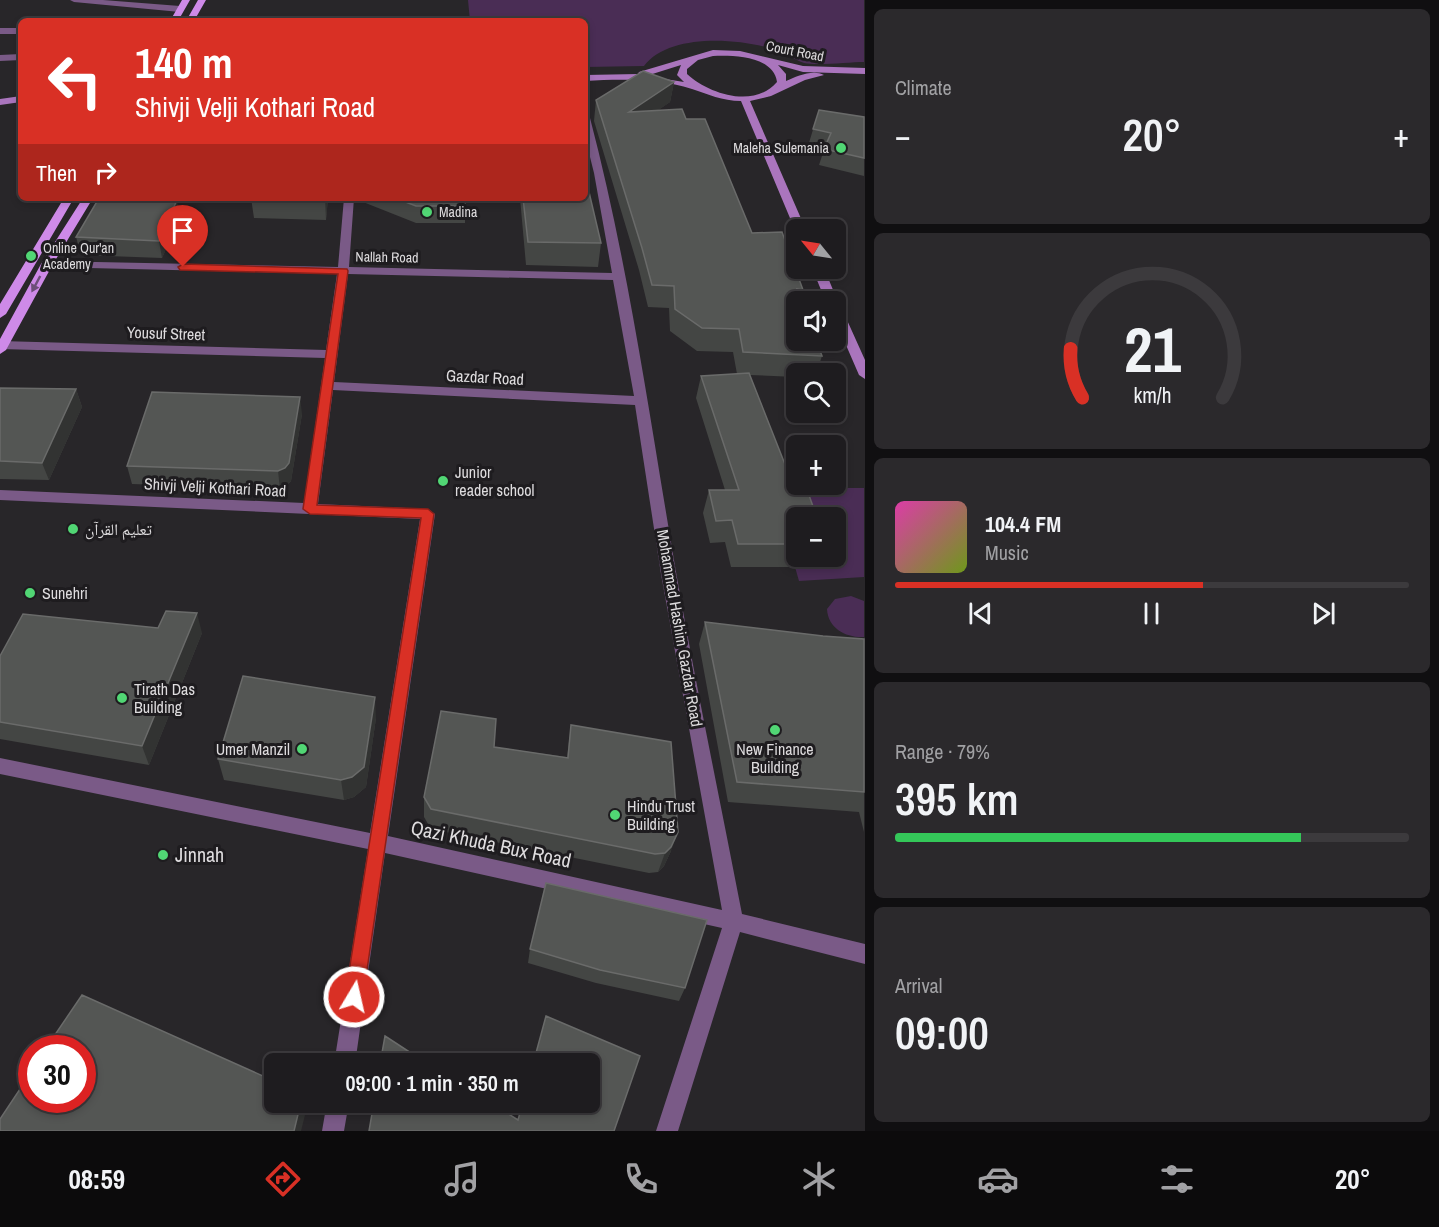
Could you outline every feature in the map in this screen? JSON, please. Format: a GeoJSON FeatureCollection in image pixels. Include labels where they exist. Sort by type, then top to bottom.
{"type":"FeatureCollection","features":[{"type":"Feature","properties":{"kind":"main road"},"geometry":{"type":"LineString","coordinates":[[176,18],[186,0]]}},
{"type":"Feature","properties":{"kind":"main road"},"geometry":{"type":"LineString","coordinates":[[192,18],[202,0]]}},
{"type":"Feature","properties":{"kind":"main road","name":"Court Road"},"geometry":{"type":"LineString","coordinates":[[630,76],[652,72],[713,53],[729,52],[803,69],[864,71]]}},
{"type":"Feature","properties":{"kind":"main road"},"geometry":{"type":"LineString","coordinates":[[756,57],[777,69],[781,74],[780,87]]}},
{"type":"Feature","properties":{"kind":"main road"},"geometry":{"type":"LineString","coordinates":[[693,86],[682,75],[683,68],[695,58]]}},
{"type":"Feature","properties":{"kind":"main road"},"geometry":{"type":"LineString","coordinates":[[588,78],[630,76],[693,86],[707,92],[744,98],[771,93],[803,77],[843,72]]}},
{"type":"Feature","properties":{"kind":"main road"},"geometry":{"type":"LineString","coordinates":[[744,98],[796,219]]}},
{"type":"Feature","properties":{"kind":"main road"},"geometry":{"type":"LineString","coordinates":[[0,102],[18,99]]}},
{"type":"Feature","properties":{"kind":"main road"},"geometry":{"type":"LineString","coordinates":[[0,314],[67,201]]}},
{"type":"Feature","properties":{"kind":"main road"},"geometry":{"type":"LineString","coordinates":[[1,347],[47,264],[86,201]]}},
{"type":"Feature","properties":{"kind":"main road"},"geometry":{"type":"LineString","coordinates":[[846,333],[864,375]]}},
{"type":"Feature","properties":{"kind":"street"},"geometry":{"type":"LineString","coordinates":[[74,0],[180,9]]}},
{"type":"Feature","properties":{"kind":"street"},"geometry":{"type":"LineString","coordinates":[[0,31],[18,31]]}},
{"type":"Feature","properties":{"kind":"street"},"geometry":{"type":"LineString","coordinates":[[0,58],[18,57]]}},
{"type":"Feature","properties":{"kind":"street","name":"Mohammad Hashim Gazdar Road"},"geometry":{"type":"LineString","coordinates":[[588,143],[591,168],[618,277],[669,574],[734,920],[667,1131]]}},
{"type":"Feature","properties":{"kind":"street"},"geometry":{"type":"LineString","coordinates":[[310,509],[343,271],[349,201]]}},
{"type":"Feature","properties":{"kind":"street","name":"Nallah Road"},"geometry":{"type":"LineString","coordinates":[[47,264],[618,277]]}},
{"type":"Feature","properties":{"kind":"street","name":"Yousuf Street"},"geometry":{"type":"LineString","coordinates":[[1,347],[331,354]]}},
{"type":"Feature","properties":{"kind":"street","name":"Gazdar Road"},"geometry":{"type":"LineString","coordinates":[[328,386],[641,401]]}},
{"type":"Feature","properties":{"kind":"street","name":"Shivji Velji Kothari Road"},"geometry":{"type":"LineString","coordinates":[[0,495],[428,514],[378,843]]}},
{"type":"Feature","properties":{"kind":"street","name":"Qazi Khuda Bux Road"},"geometry":{"type":"LineString","coordinates":[[0,766],[378,843],[734,920],[864,954]]}},
{"type":"Feature","properties":{"kind":"street"},"geometry":{"type":"LineString","coordinates":[[346,1053],[378,843]]}},
{"type":"Feature","properties":{"kind":"street"},"geometry":{"type":"LineString","coordinates":[[333,1131],[336,1113]]}},
{"type":"Feature","properties":{"kind":"shaded area"},"geometry":{"type":"Polygon","coordinates":[[[468,0],[864,0],[864,62],[810,64],[769,48],[731,41],[710,41],[672,47],[656,55],[644,66],[588,67],[588,18],[470,18],[468,0]]]}},
{"type":"Feature","properties":{"kind":"shaded area"},"geometry":{"type":"Polygon","coordinates":[[[777,468],[786,470],[786,486],[777,468]]]}},
{"type":"Feature","properties":{"kind":"shaded area"},"geometry":{"type":"Polygon","coordinates":[[[846,488],[864,488],[864,577],[799,581],[795,567],[846,567],[846,507],[796,507],[790,495],[846,495],[846,488]]]}},
{"type":"Feature","properties":{"kind":"shaded area"},"geometry":{"type":"Polygon","coordinates":[[[851,596],[864,601],[864,637],[845,634],[835,627],[828,616],[827,609],[835,599],[851,596]]]}},
{"type":"Feature","properties":{"kind":"building"},"geometry":{"type":"Polygon","coordinates":[[[643,71],[674,82],[629,112],[682,109],[686,119],[705,119],[752,233],[782,232],[786,243],[786,279],[799,279],[803,290],[786,291],[786,351],[820,351],[822,356],[743,352],[739,329],[702,328],[675,309],[674,286],[652,285],[596,100],[643,71]]]}},
{"type":"Feature","properties":{"kind":"building"},"geometry":{"type":"Polygon","coordinates":[[[819,110],[864,117],[864,158],[824,149],[831,133],[813,129],[819,110]]]}},
{"type":"Feature","properties":{"kind":"building"},"geometry":{"type":"Polygon","coordinates":[[[588,188],[601,243],[528,242],[523,201],[588,201],[588,188]]]}},
{"type":"Feature","properties":{"kind":"building"},"geometry":{"type":"Polygon","coordinates":[[[97,201],[177,201],[159,241],[76,237],[97,201]]]}},
{"type":"Feature","properties":{"kind":"building"},"geometry":{"type":"Polygon","coordinates":[[[403,201],[465,201],[465,206],[416,206],[403,201]]]}},
{"type":"Feature","properties":{"kind":"building"},"geometry":{"type":"Polygon","coordinates":[[[749,373],[786,467],[786,495],[809,495],[813,507],[786,507],[786,544],[738,544],[732,520],[716,521],[709,490],[739,490],[701,376],[749,373]]]}},
{"type":"Feature","properties":{"kind":"building"},"geometry":{"type":"Polygon","coordinates":[[[0,388],[76,389],[42,463],[0,461],[0,388]]]}},
{"type":"Feature","properties":{"kind":"building"},"geometry":{"type":"Polygon","coordinates":[[[152,392],[300,397],[289,463],[278,471],[127,466],[152,392]]]}},
{"type":"Feature","properties":{"kind":"building"},"geometry":{"type":"Polygon","coordinates":[[[166,611],[197,613],[142,746],[0,722],[0,656],[23,614],[158,628],[166,611]]]}},
{"type":"Feature","properties":{"kind":"building","name":"New Finance Building"},"geometry":{"type":"Polygon","coordinates":[[[705,622],[864,639],[864,792],[737,782],[705,622]]]}},
{"type":"Feature","properties":{"kind":"building","name":"Umer Manzil"},"geometry":{"type":"Polygon","coordinates":[[[243,676],[375,697],[364,767],[352,777],[341,780],[218,759],[243,676]]]}},
{"type":"Feature","properties":{"kind":"building"},"geometry":{"type":"Polygon","coordinates":[[[441,711],[496,719],[494,747],[568,758],[571,725],[671,742],[678,832],[671,847],[665,853],[655,854],[431,809],[424,797],[441,711]]]}},
{"type":"Feature","properties":{"kind":"building"},"geometry":{"type":"Polygon","coordinates":[[[546,883],[707,920],[685,988],[600,970],[530,949],[546,883]]]}},
{"type":"Feature","properties":{"kind":"building"},"geometry":{"type":"Polygon","coordinates":[[[82,995],[264,1077],[264,1113],[298,1113],[294,1131],[0,1131],[0,1119],[18,1092],[18,1113],[96,1113],[96,1035],[55,1035],[82,995]]]}},
{"type":"Feature","properties":{"kind":"building"},"geometry":{"type":"Polygon","coordinates":[[[546,1016],[640,1056],[614,1131],[369,1131],[372,1113],[507,1113],[518,1120],[520,1113],[600,1113],[600,1053],[536,1053],[546,1016]]]}},
{"type":"Feature","properties":{"kind":"building"},"geometry":{"type":"Polygon","coordinates":[[[385,1036],[411,1053],[382,1053],[385,1036]]]}},
{"type":"Feature","properties":{"kind":"place","name":"Maleha Sulemania"},"geometry":{"type":"Point","coordinates":[841,148]}},
{"type":"Feature","properties":{"kind":"place","name":"Madina"},"geometry":{"type":"Point","coordinates":[427,212]}},
{"type":"Feature","properties":{"kind":"place","name":"Online Qur'an Academy"},"geometry":{"type":"Point","coordinates":[31,256]}},
{"type":"Feature","properties":{"kind":"place","name":"Junior reader school"},"geometry":{"type":"Point","coordinates":[443,481]}},
{"type":"Feature","properties":{"kind":"place","name":"تعلیم القرآن"},"geometry":{"type":"Point","coordinates":[73,529]}},
{"type":"Feature","properties":{"kind":"place","name":"Sunehri"},"geometry":{"type":"Point","coordinates":[30,593]}},
{"type":"Feature","properties":{"kind":"place","name":"Tirath Das Building"},"geometry":{"type":"Point","coordinates":[122,698]}},
{"type":"Feature","properties":{"kind":"place","name":"New Finance Building"},"geometry":{"type":"Point","coordinates":[775,730]}},
{"type":"Feature","properties":{"kind":"place","name":"Umer Manzil"},"geometry":{"type":"Point","coordinates":[302,749]}},
{"type":"Feature","properties":{"kind":"place","name":"Hindu Trust Building"},"geometry":{"type":"Point","coordinates":[615,815]}},
{"type":"Feature","properties":{"kind":"place","name":"Jinnah"},"geometry":{"type":"Point","coordinates":[163,855]}},
{"type":"Feature","properties":{"kind":"route"},"geometry":{"type":"LineString","coordinates":[[183,267],[343,271],[310,509],[428,514],[354,997]]}}]}
